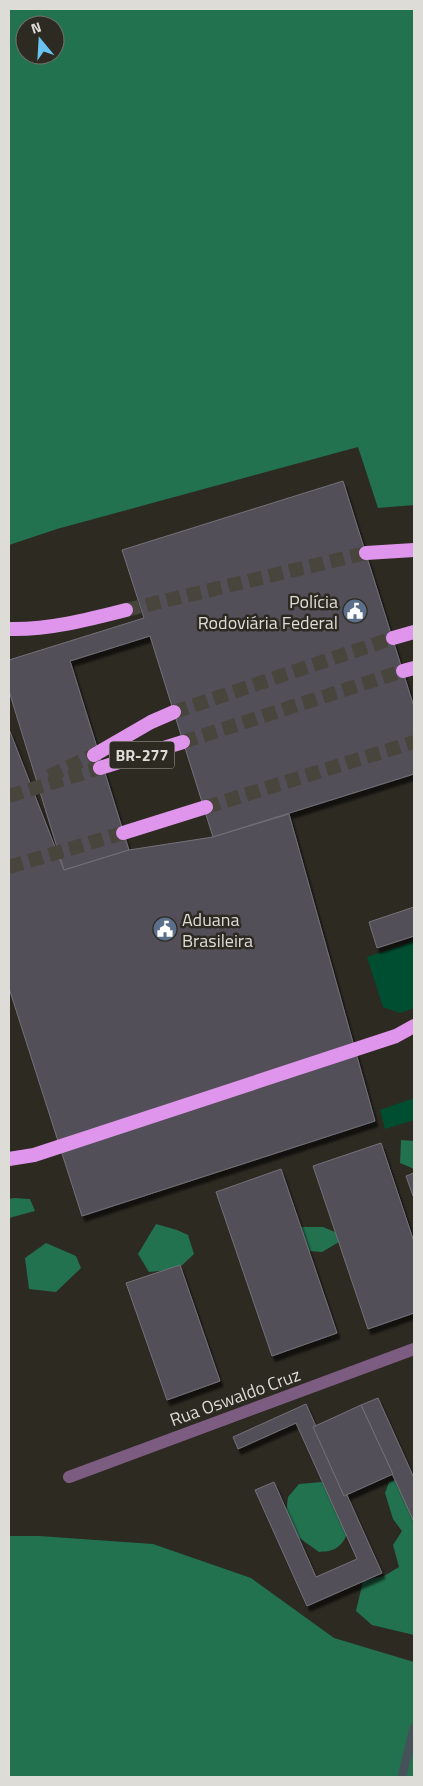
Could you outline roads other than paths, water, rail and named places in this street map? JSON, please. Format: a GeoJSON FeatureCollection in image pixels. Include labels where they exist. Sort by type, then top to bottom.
{"type":"FeatureCollection","features":[{"type":"Feature","properties":{"kind":"highway"},"geometry":{"type":"LineString","coordinates":[[366,553],[414,550]]}},
{"type":"Feature","properties":{"kind":"highway"},"geometry":{"type":"LineString","coordinates":[[9,629],[71,623],[126,610]]}},
{"type":"Feature","properties":{"kind":"highway"},"geometry":{"type":"LineString","coordinates":[[393,638],[414,632]]}},
{"type":"Feature","properties":{"kind":"highway"},"geometry":{"type":"LineString","coordinates":[[94,755],[151,722],[174,712]]}},
{"type":"Feature","properties":{"kind":"highway","name":"BR-277"},"geometry":{"type":"LineString","coordinates":[[100,768],[184,742]]}},
{"type":"Feature","properties":{"kind":"highway"},"geometry":{"type":"LineString","coordinates":[[124,833],[206,807]]}},
{"type":"Feature","properties":{"kind":"highway"},"geometry":{"type":"LineString","coordinates":[[9,1159],[34,1155],[53,1149],[387,1039],[414,1026]]}},
{"type":"Feature","properties":{"kind":"street","name":"Rua Oswaldo Cruz"},"geometry":{"type":"LineString","coordinates":[[69,1477],[414,1349]]}},
{"type":"Feature","properties":{"kind":"waterway"},"geometry":{"type":"LineString","coordinates":[[402,1777],[414,1728]]}},
{"type":"Feature","properties":{"kind":"tunnel"},"geometry":{"type":"LineString","coordinates":[[126,610],[366,553]]}},
{"type":"Feature","properties":{"kind":"tunnel"},"geometry":{"type":"LineString","coordinates":[[174,712],[393,638]]}},
{"type":"Feature","properties":{"kind":"tunnel"},"geometry":{"type":"LineString","coordinates":[[183,742],[403,671]]}},
{"type":"Feature","properties":{"kind":"tunnel"},"geometry":{"type":"LineString","coordinates":[[206,807],[414,742]]}},
{"type":"Feature","properties":{"kind":"tunnel"},"geometry":{"type":"LineString","coordinates":[[49,776],[94,755]]}},
{"type":"Feature","properties":{"kind":"tunnel"},"geometry":{"type":"LineString","coordinates":[[9,796],[100,768]]}},
{"type":"Feature","properties":{"kind":"tunnel"},"geometry":{"type":"LineString","coordinates":[[9,867],[123,833]]}},
{"type":"Feature","properties":{"kind":"place","name":"Polícia Rodoviária Federal"},"geometry":{"type":"Point","coordinates":[355,611]}},
{"type":"Feature","properties":{"kind":"place","name":"Aduana Brasileira"},"geometry":{"type":"Point","coordinates":[165,929]}}]}
